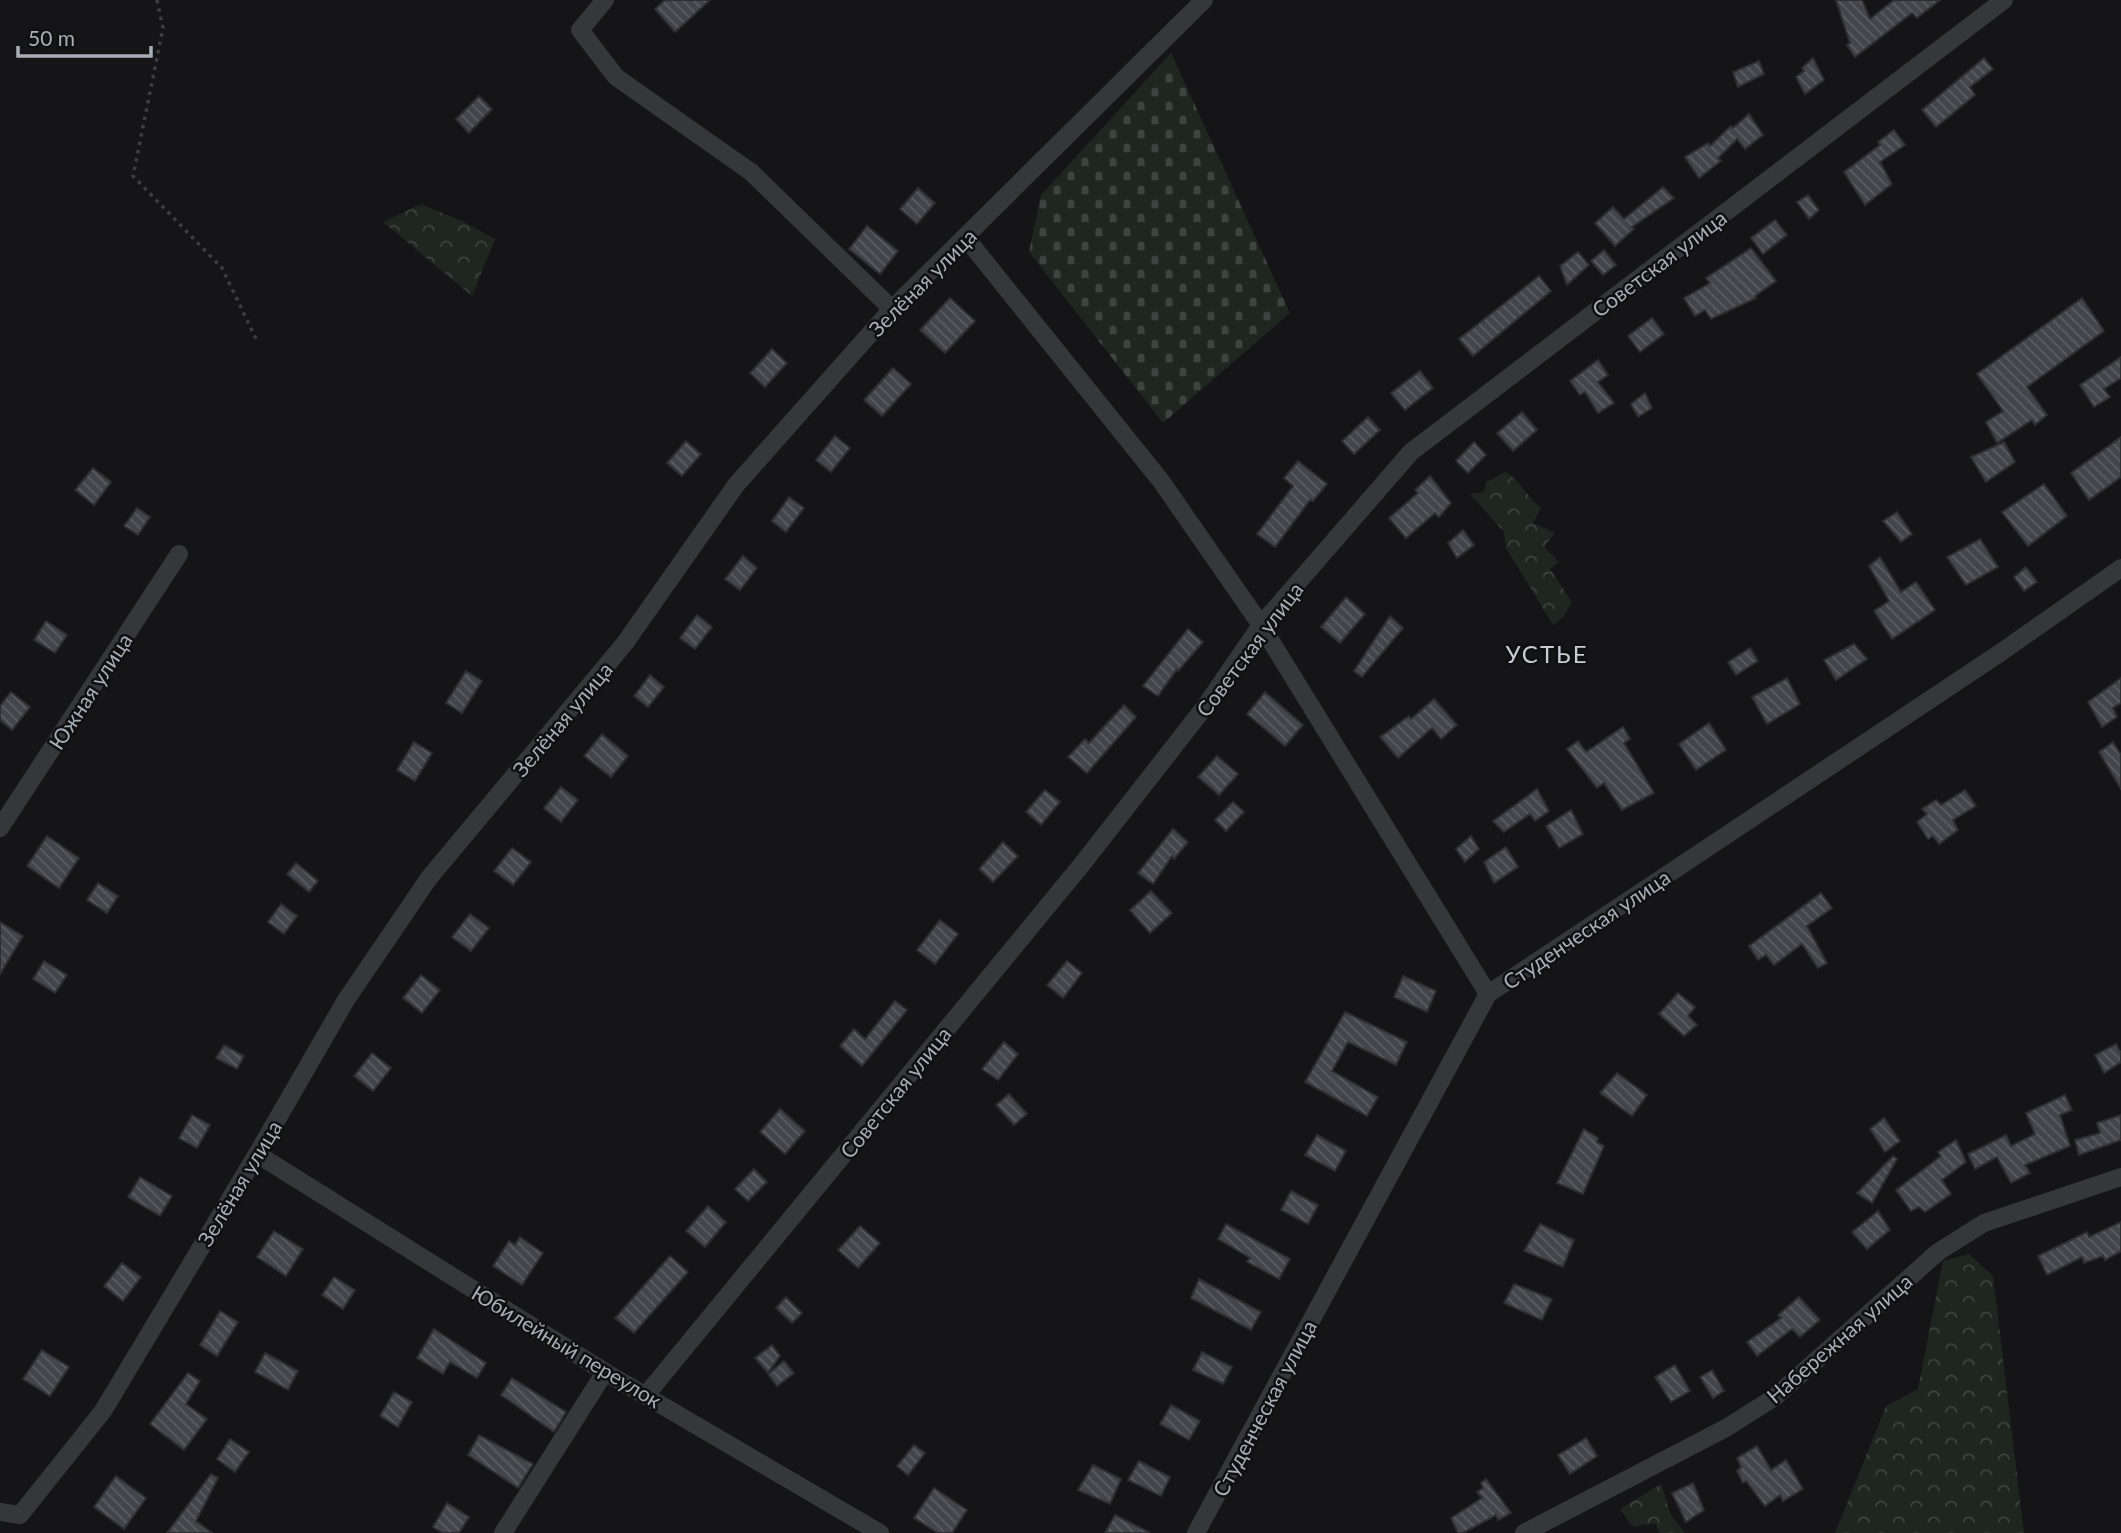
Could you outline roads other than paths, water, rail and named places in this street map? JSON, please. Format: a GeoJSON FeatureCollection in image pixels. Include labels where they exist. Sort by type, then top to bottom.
{"type":"FeatureCollection","features":[{"type":"Feature","properties":{"kind":"street"},"geometry":{"type":"LineString","coordinates":[[605,0],[580,30],[616,77],[751,172],[892,309]]}},
{"type":"Feature","properties":{"kind":"street","name":"Зелёная улица"},"geometry":{"type":"LineString","coordinates":[[0,1512],[20,1515],[103,1411],[346,1000],[429,878],[625,643],[736,485],[892,309],[1204,0]]}},
{"type":"Feature","properties":{"kind":"street","name":"Советская улица"},"geometry":{"type":"LineString","coordinates":[[646,1395],[1083,863],[1205,708],[1261,625],[1411,452],[2004,0]]}},
{"type":"Feature","properties":{"kind":"street"},"geometry":{"type":"LineString","coordinates":[[966,238],[1161,481],[1261,625],[1488,994]]}},
{"type":"Feature","properties":{"kind":"street","name":"Южная улица"},"geometry":{"type":"LineString","coordinates":[[0,828],[179,554]]}},
{"type":"Feature","properties":{"kind":"street","name":"Студенческая улица"},"geometry":{"type":"LineString","coordinates":[[1196,1533],[1488,994],[1989,660],[2121,568]]}},
{"type":"Feature","properties":{"kind":"street","name":"Юбилейный переулок"},"geometry":{"type":"LineString","coordinates":[[257,1154],[604,1372],[880,1533]]}},
{"type":"Feature","properties":{"kind":"street","name":"Набережная улица"},"geometry":{"type":"LineString","coordinates":[[1524,1533],[1726,1428],[1775,1397],[1938,1252],[1983,1223],[2121,1177]]}},
{"type":"Feature","properties":{"kind":"street"},"geometry":{"type":"LineString","coordinates":[[503,1533],[604,1372]]}},
{"type":"Feature","properties":{"kind":"district","name":"УСТЬЕ"},"geometry":{"type":"Point","coordinates":[1547,653]}}]}
